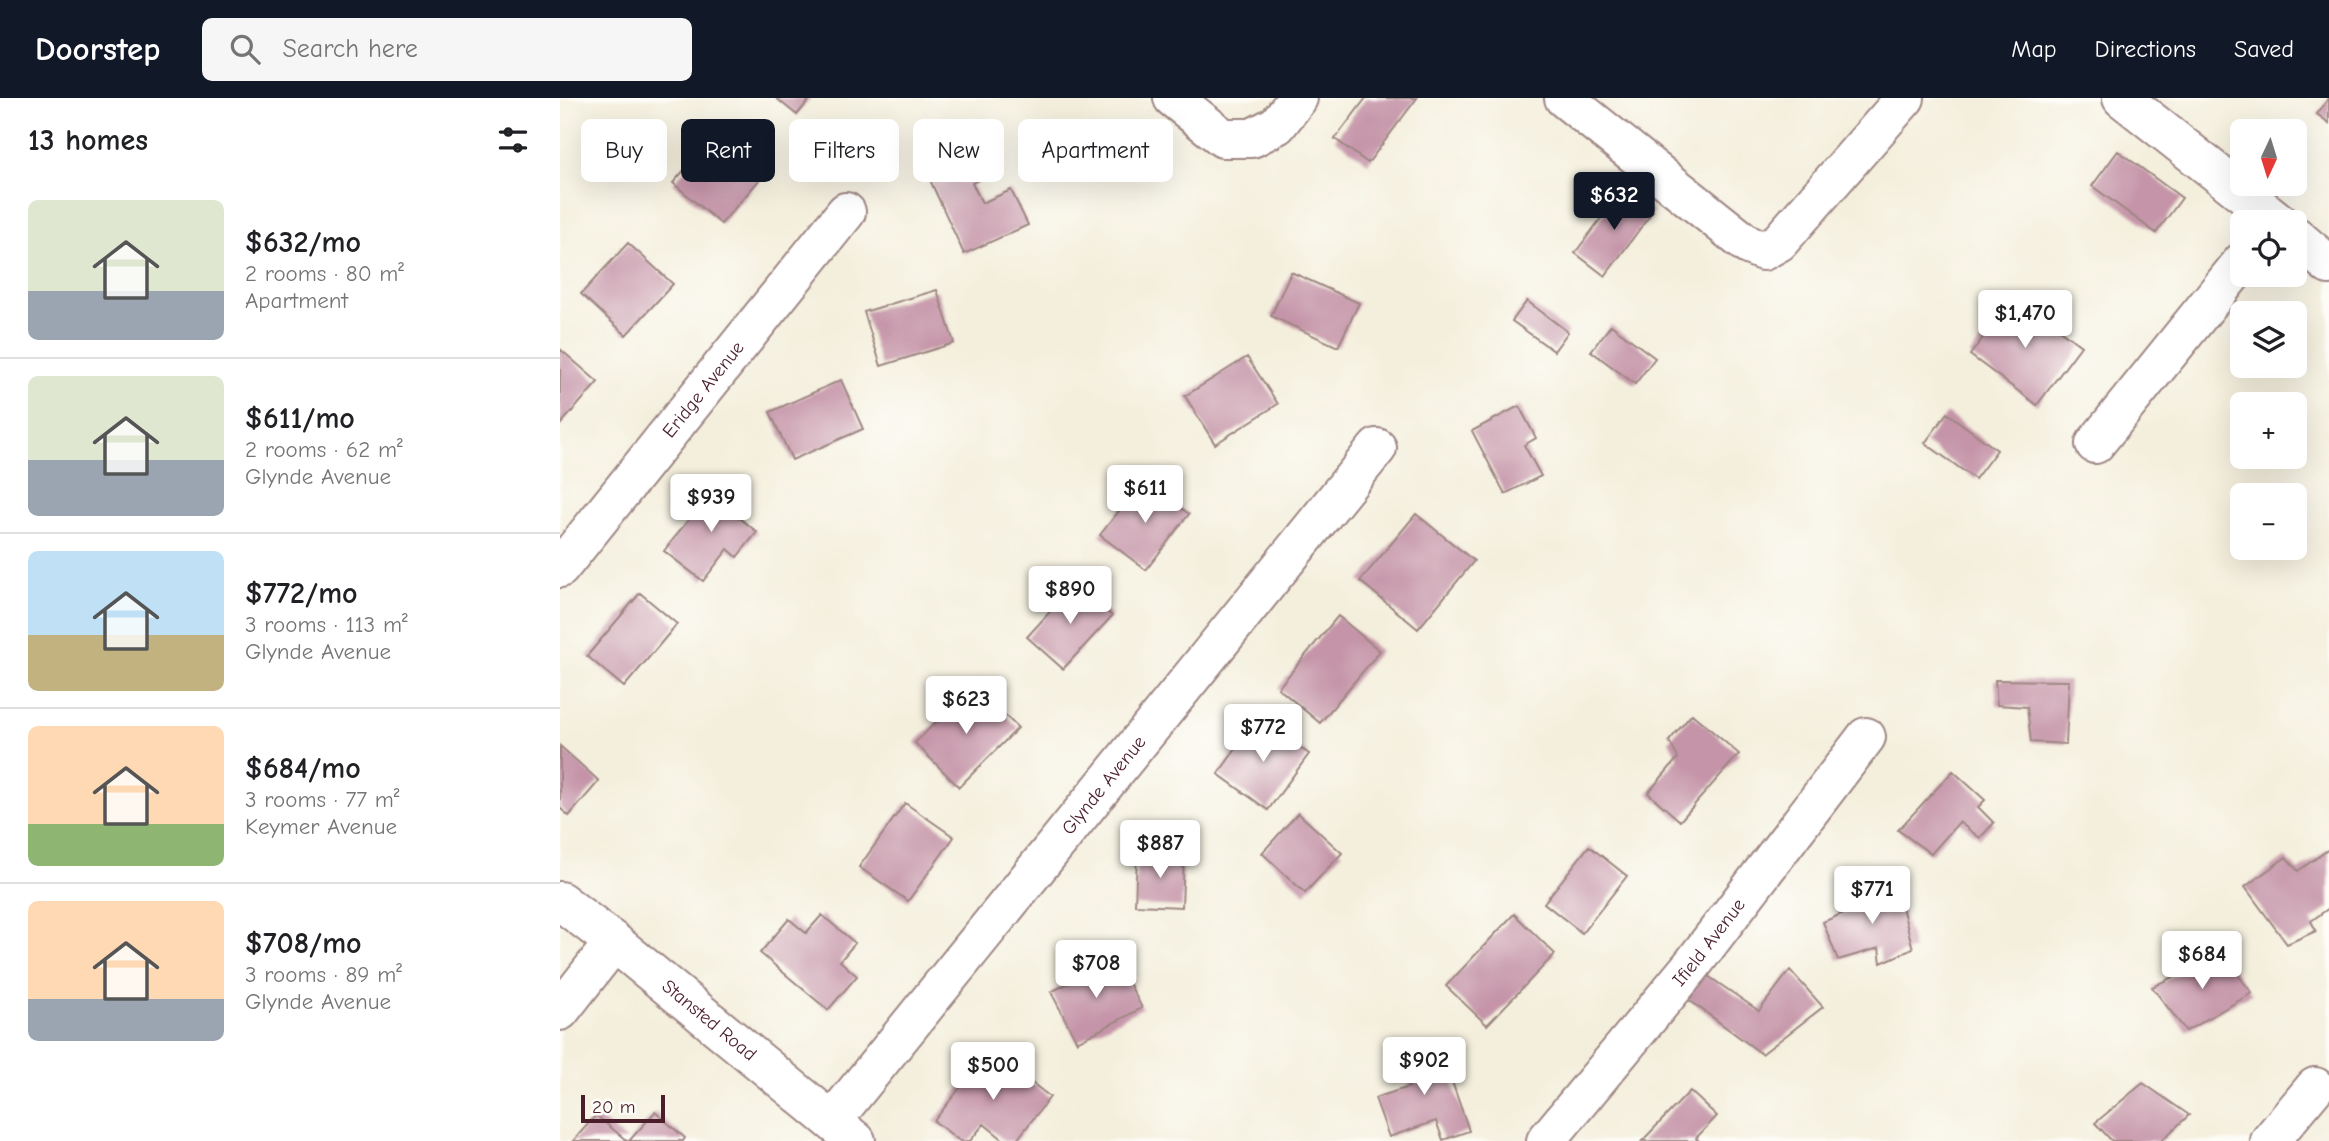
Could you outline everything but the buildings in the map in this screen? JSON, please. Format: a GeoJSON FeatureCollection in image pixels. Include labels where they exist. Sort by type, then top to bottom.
{"type":"FeatureCollection","features":[{"type":"Feature","properties":{"kind":"street"},"geometry":{"type":"LineString","coordinates":[[1173,98],[1223,138],[1252,138],[1277,125],[1298,98]]}},
{"type":"Feature","properties":{"kind":"street"},"geometry":{"type":"LineString","coordinates":[[1564,98],[1748,244],[1763,251],[1779,242],[1905,98]]}},
{"type":"Feature","properties":{"kind":"street"},"geometry":{"type":"LineString","coordinates":[[2122,98],[2262,210]]}},
{"type":"Feature","properties":{"kind":"street","name":"Eridge Avenue"},"geometry":{"type":"LineString","coordinates":[[560,568],[846,212]]}},
{"type":"Feature","properties":{"kind":"street"},"geometry":{"type":"LineString","coordinates":[[2307,247],[2329,265]]}},
{"type":"Feature","properties":{"kind":"street"},"geometry":{"type":"LineString","coordinates":[[2095,444],[2230,277]]}},
{"type":"Feature","properties":{"kind":"street","name":"Glynde Avenue"},"geometry":{"type":"LineString","coordinates":[[844,1131],[1377,448]]}},
{"type":"Feature","properties":{"kind":"street","name":"Ifield Avenue"},"geometry":{"type":"LineString","coordinates":[[1546,1141],[1686,972],[1866,737]]}},
{"type":"Feature","properties":{"kind":"street","name":"Stansted Road"},"geometry":{"type":"LineString","coordinates":[[560,901],[614,942],[844,1131]]}},
{"type":"Feature","properties":{"kind":"street"},"geometry":{"type":"LineString","coordinates":[[560,1011],[614,942]]}},
{"type":"Feature","properties":{"kind":"street"},"geometry":{"type":"LineString","coordinates":[[2270,1141],[2315,1087]]}}]}
